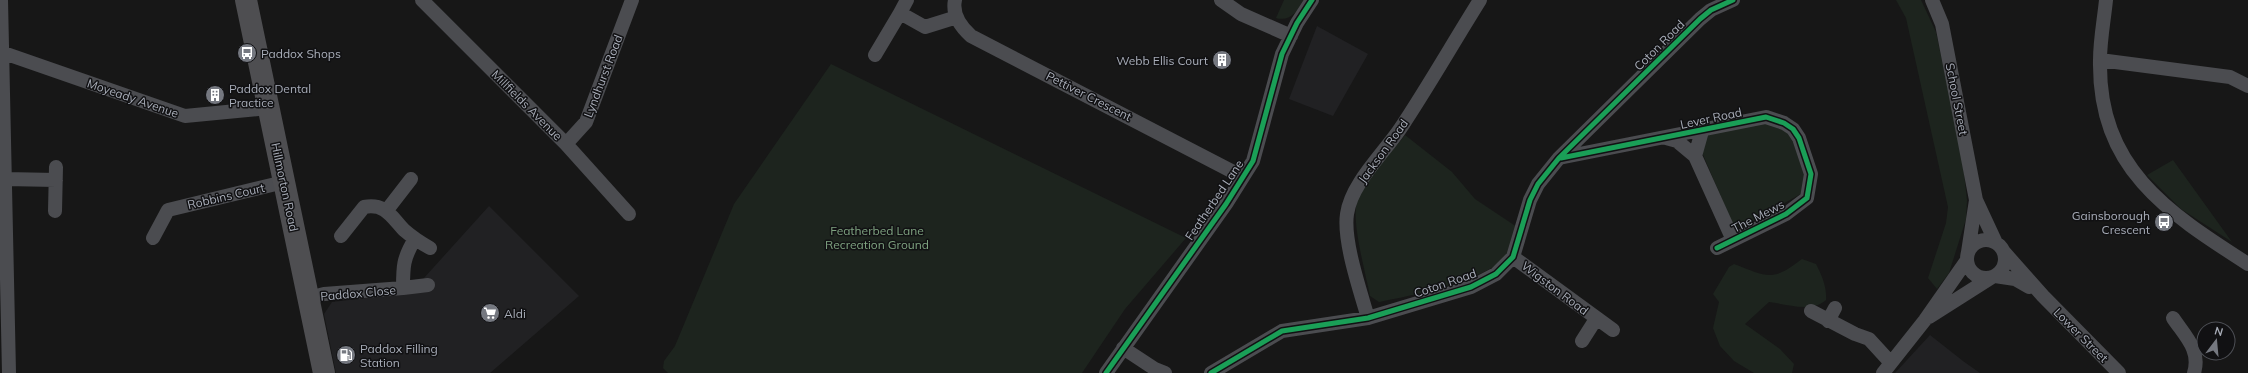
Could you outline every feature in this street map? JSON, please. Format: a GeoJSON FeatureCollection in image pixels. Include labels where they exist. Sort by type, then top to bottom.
{"type":"FeatureCollection","features":[{"type":"Feature","properties":{"kind":"highway","name":"Hillmorton Road"},"geometry":{"type":"LineString","coordinates":[[246,0],[324,373]]}},
{"type":"Feature","properties":{"kind":"street"},"geometry":{"type":"LineString","coordinates":[[1,0],[9,373]]}},
{"type":"Feature","properties":{"kind":"street","name":"Millfields Avenue"},"geometry":{"type":"LineString","coordinates":[[422,0],[566,144],[629,214]]}},
{"type":"Feature","properties":{"kind":"street"},"geometry":{"type":"LineString","coordinates":[[875,56],[907,0]]}},
{"type":"Feature","properties":{"kind":"street","name":"Pettiver Crescent"},"geometry":{"type":"LineString","coordinates":[[954,0],[957,18],[962,28],[971,36],[1243,177]]}},
{"type":"Feature","properties":{"kind":"street"},"geometry":{"type":"LineString","coordinates":[[1220,0],[1241,14],[1291,36]]}},
{"type":"Feature","properties":{"kind":"street","name":"Featherbed Lane"},"geometry":{"type":"LineString","coordinates":[[1106,373],[1122,348],[1243,177],[1259,142],[1282,54],[1312,0]]}},
{"type":"Feature","properties":{"kind":"street","name":"Jackson Road"},"geometry":{"type":"LineString","coordinates":[[1368,318],[1357,281],[1347,231],[1347,214],[1349,203],[1357,187],[1400,129],[1480,0]]}},
{"type":"Feature","properties":{"kind":"street","name":"Coton Road"},"geometry":{"type":"LineString","coordinates":[[1211,373],[1282,331],[1368,318],[1472,287],[1496,274],[1513,257],[1530,200],[1538,184],[1559,158],[1700,19],[1711,10],[1733,0]]}},
{"type":"Feature","properties":{"kind":"street","name":"School Street"},"geometry":{"type":"LineString","coordinates":[[1925,320],[1994,276],[2004,263],[2000,248],[1976,200],[1942,24],[1932,0]]}},
{"type":"Feature","properties":{"kind":"street"},"geometry":{"type":"LineString","coordinates":[[2106,0],[2100,60],[2102,100],[2108,123],[2120,152],[2135,176],[2148,191],[2198,231],[2248,264]]}},
{"type":"Feature","properties":{"kind":"street","name":"Lyndhurst Road"},"geometry":{"type":"LineString","coordinates":[[566,144],[586,122],[636,1]]}},
{"type":"Feature","properties":{"kind":"street"},"geometry":{"type":"LineString","coordinates":[[900,13],[925,27],[957,18]]}},
{"type":"Feature","properties":{"kind":"street","name":"Moyeady Avenue"},"geometry":{"type":"LineString","coordinates":[[1,52],[184,116],[268,108]]}},
{"type":"Feature","properties":{"kind":"street"},"geometry":{"type":"LineString","coordinates":[[2100,60],[2230,77],[2248,86]]}},
{"type":"Feature","properties":{"kind":"street","name":"Lever Road"},"geometry":{"type":"LineString","coordinates":[[1559,158],[1702,131],[1766,117],[1784,123],[1793,129],[1799,138],[1811,174],[1807,198]]}},
{"type":"Feature","properties":{"kind":"street","name":"Lever Road"},"geometry":{"type":"LineString","coordinates":[[1695,156],[1702,131]]}},
{"type":"Feature","properties":{"kind":"street","name":"Lever Road"},"geometry":{"type":"LineString","coordinates":[[1666,138],[1677,141],[1695,156],[1733,240]]}},
{"type":"Feature","properties":{"kind":"street"},"geometry":{"type":"LineString","coordinates":[[5,179],[56,174],[55,211]]}},
{"type":"Feature","properties":{"kind":"street"},"geometry":{"type":"LineString","coordinates":[[387,210],[411,179]]}},
{"type":"Feature","properties":{"kind":"street","name":"Robbins Court"},"geometry":{"type":"LineString","coordinates":[[153,238],[168,210],[284,182]]}},
{"type":"Feature","properties":{"kind":"street","name":"The Mews"},"geometry":{"type":"LineString","coordinates":[[1717,248],[1786,214],[1807,198]]}},
{"type":"Feature","properties":{"kind":"street","name":"School Street"},"geometry":{"type":"LineString","coordinates":[[1968,256],[1976,200]]}},
{"type":"Feature","properties":{"kind":"street"},"geometry":{"type":"LineString","coordinates":[[341,236],[364,207],[376,206],[387,210],[415,239],[430,248]]}},
{"type":"Feature","properties":{"kind":"street","name":"Paddox Close"},"geometry":{"type":"LineString","coordinates":[[309,298],[324,294],[403,288],[403,266],[406,254],[415,239]]}},
{"type":"Feature","properties":{"kind":"street","name":"School Street"},"geometry":{"type":"LineString","coordinates":[[1887,368],[1925,320],[1968,256],[1971,248],[1980,241],[2000,248]]}},
{"type":"Feature","properties":{"kind":"street","name":"Lower Street"},"geometry":{"type":"LineString","coordinates":[[2000,248],[2043,296],[2118,373]]}},
{"type":"Feature","properties":{"kind":"street"},"geometry":{"type":"LineString","coordinates":[[1968,256],[1971,271],[1975,275],[1981,277],[1994,276]]}},
{"type":"Feature","properties":{"kind":"street","name":"Wigston Road"},"geometry":{"type":"LineString","coordinates":[[1513,257],[1613,330]]}},
{"type":"Feature","properties":{"kind":"street","name":"Lower Street"},"geometry":{"type":"LineString","coordinates":[[1994,276],[2015,278],[2043,296]]}},
{"type":"Feature","properties":{"kind":"street"},"geometry":{"type":"LineString","coordinates":[[403,288],[428,286]]}},
{"type":"Feature","properties":{"kind":"street"},"geometry":{"type":"LineString","coordinates":[[1828,321],[1835,308]]}},
{"type":"Feature","properties":{"kind":"street"},"geometry":{"type":"LineString","coordinates":[[1811,311],[1828,321],[1869,339],[1887,368]]}},
{"type":"Feature","properties":{"kind":"street"},"geometry":{"type":"LineString","coordinates":[[2173,318],[2195,351],[2198,362],[2194,373]]}},
{"type":"Feature","properties":{"kind":"street","name":"Wigston Road"},"geometry":{"type":"LineString","coordinates":[[1582,341],[1596,319]]}},
{"type":"Feature","properties":{"kind":"street"},"geometry":{"type":"LineString","coordinates":[[1122,348],[1155,369],[1165,373]]}},
{"type":"Feature","properties":{"kind":"shaded area"},"geometry":{"type":"Polygon","coordinates":[[[1317,26],[1368,54],[1333,116],[1289,99],[1317,26]]]}},
{"type":"Feature","properties":{"kind":"shaded area"},"geometry":{"type":"Polygon","coordinates":[[[489,206],[579,296],[490,373],[336,373],[324,314],[332,302],[430,290],[424,278],[489,206]]]}},
{"type":"Feature","properties":{"kind":"shaded area"},"geometry":{"type":"Polygon","coordinates":[[[1930,335],[1963,361],[1980,373],[1895,373],[1930,335]]]}},
{"type":"Feature","properties":{"kind":"green space"},"geometry":{"type":"Polygon","coordinates":[[[1284,0],[1305,0],[1293,15],[1281,19],[1276,18],[1284,0]]]}},
{"type":"Feature","properties":{"kind":"green space"},"geometry":{"type":"Polygon","coordinates":[[[1896,0],[1921,0],[1936,32],[1962,156],[1967,200],[1966,219],[1949,273],[1937,289],[1928,278],[1946,223],[1948,207],[1906,18],[1896,0]]]}},
{"type":"Feature","properties":{"kind":"green space","name":"Featherbed Lane Recreation Ground"},"geometry":{"type":"Polygon","coordinates":[[[831,64],[1186,238],[1125,309],[1082,373],[668,373],[663,368],[664,361],[675,346],[734,204],[831,64]]]}},
{"type":"Feature","properties":{"kind":"green space"},"geometry":{"type":"Polygon","coordinates":[[[1768,121],[1792,133],[1806,172],[1804,192],[1741,228],[1733,225],[1701,150],[1707,134],[1768,121]]]}},
{"type":"Feature","properties":{"kind":"green space"},"geometry":{"type":"Polygon","coordinates":[[[1405,135],[1452,172],[1475,199],[1517,227],[1508,253],[1499,263],[1486,271],[1469,279],[1429,291],[1379,302],[1370,296],[1357,235],[1357,202],[1371,175],[1405,135]]]}},
{"type":"Feature","properties":{"kind":"green space"},"geometry":{"type":"Polygon","coordinates":[[[2173,160],[2232,242],[2181,209],[2147,175],[2173,160]]]}},
{"type":"Feature","properties":{"kind":"green space"},"geometry":{"type":"Polygon","coordinates":[[[1802,259],[1816,264],[1825,286],[1826,300],[1820,304],[1806,307],[1769,302],[1745,324],[1780,349],[1794,364],[1792,373],[1754,373],[1734,361],[1720,346],[1713,328],[1719,302],[1713,294],[1729,267],[1734,264],[1755,272],[1770,275],[1784,271],[1802,259]]]}},
{"type":"Feature","properties":{"kind":"cycle path"},"geometry":{"type":"LineString","coordinates":[[1106,373],[1226,204],[1253,161],[1282,54],[1297,23],[1312,0]]}},
{"type":"Feature","properties":{"kind":"cycle path"},"geometry":{"type":"LineString","coordinates":[[1211,373],[1282,331],[1368,318],[1471,287],[1496,274],[1513,257],[1530,200],[1538,184],[1559,158],[1700,19],[1711,10],[1733,0]]}},
{"type":"Feature","properties":{"kind":"cycle path"},"geometry":{"type":"LineString","coordinates":[[1561,158],[1766,117],[1784,123],[1793,129],[1799,138],[1811,174],[1807,198],[1786,214],[1717,248]]}},
{"type":"Feature","properties":{"kind":"place","name":"Paddox Shops"},"geometry":{"type":"Point","coordinates":[247,53]}},
{"type":"Feature","properties":{"kind":"place","name":"Webb Ellis Court"},"geometry":{"type":"Point","coordinates":[1222,60]}},
{"type":"Feature","properties":{"kind":"place","name":"Paddox Dental Practice"},"geometry":{"type":"Point","coordinates":[215,95]}},
{"type":"Feature","properties":{"kind":"place","name":"Gainsborough Crescent"},"geometry":{"type":"Point","coordinates":[2164,222]}},
{"type":"Feature","properties":{"kind":"place","name":"Aldi"},"geometry":{"type":"Point","coordinates":[490,313]}},
{"type":"Feature","properties":{"kind":"place","name":"Paddox Filling Station"},"geometry":{"type":"Point","coordinates":[346,355]}}]}
